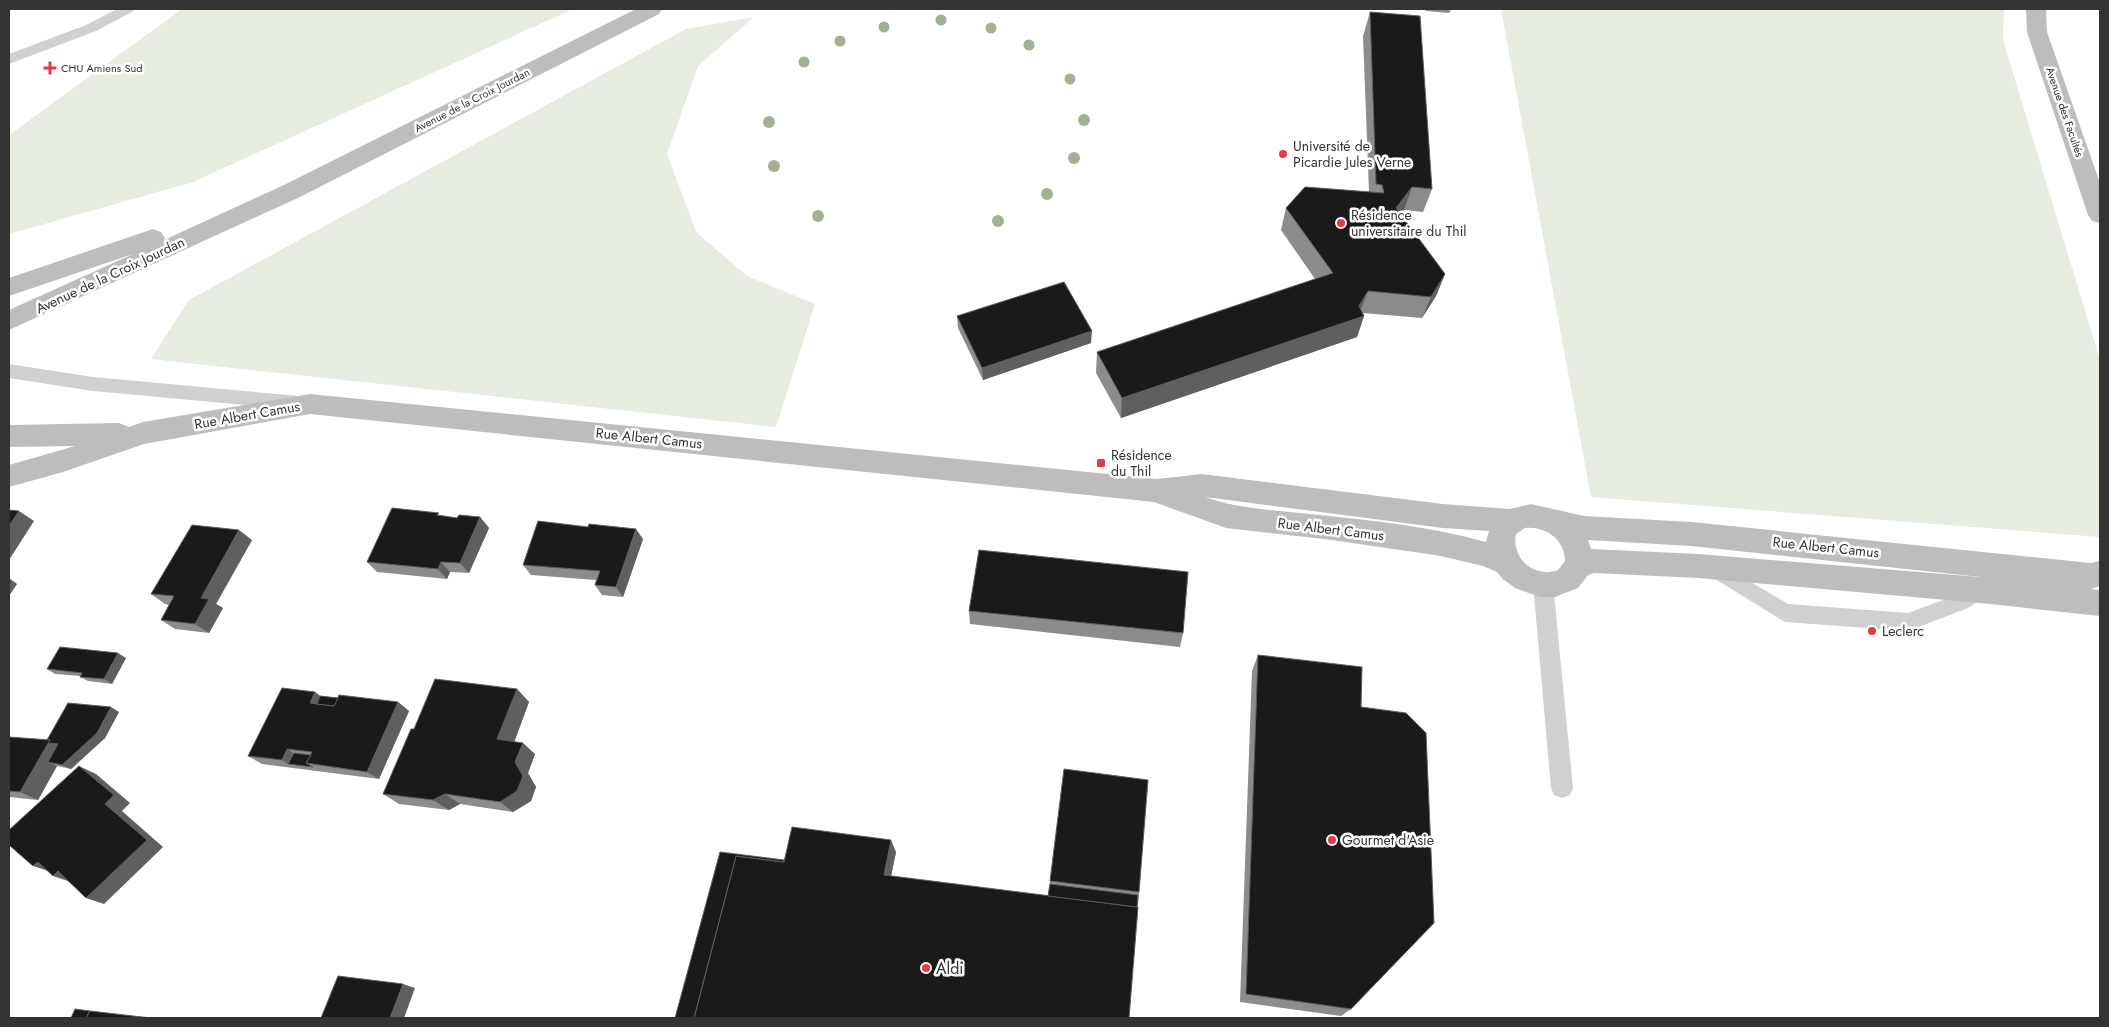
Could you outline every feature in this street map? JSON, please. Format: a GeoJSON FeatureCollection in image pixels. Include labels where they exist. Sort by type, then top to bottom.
{"type":"FeatureCollection","features":[{"type":"Feature","properties":{"kind":"street","name":"Avenue de la Croix Jourdan"},"geometry":{"type":"LineString","coordinates":[[9,321],[292,191],[652,9]]}},
{"type":"Feature","properties":{"kind":"street","name":"Avenue des Facultés"},"geometry":{"type":"LineString","coordinates":[[2036,9],[2037,32],[2100,215]]}},
{"type":"Feature","properties":{"kind":"street","name":"Avenue de la Croix Jourdan"},"geometry":{"type":"LineString","coordinates":[[9,287],[292,191]]}},
{"type":"Feature","properties":{"kind":"street","name":"Rue Albert Camus"},"geometry":{"type":"LineString","coordinates":[[9,436],[143,433],[310,404],[1157,491],[1202,485],[1443,516],[1511,521]]}},
{"type":"Feature","properties":{"kind":"street","name":"Rue Albert Camus"},"geometry":{"type":"LineString","coordinates":[[9,476],[63,461],[143,433]]}},
{"type":"Feature","properties":{"kind":"street","name":"Rue Albert Camus"},"geometry":{"type":"LineString","coordinates":[[1157,491],[1226,516],[1332,528],[1441,544],[1485,554],[1505,562]]}},
{"type":"Feature","properties":{"kind":"street"},"geometry":{"type":"LineString","coordinates":[[1531,516],[1551,520],[1562,526],[1577,545],[1578,566],[1573,574],[1565,580],[1543,584],[1521,577],[1505,562],[1500,553],[1499,544],[1504,527],[1511,521],[1520,517],[1531,516]]}},
{"type":"Feature","properties":{"kind":"street","name":"Rue Albert Camus"},"geometry":{"type":"LineString","coordinates":[[1551,520],[1584,528],[1691,534],[1827,546],[2091,576],[2100,574]]}},
{"type":"Feature","properties":{"kind":"street","name":"Rue Albert Camus"},"geometry":{"type":"LineString","coordinates":[[1578,566],[1594,561],[1713,567],[1980,590],[2100,603]]}},
{"type":"Feature","properties":{"kind":"lane"},"geometry":{"type":"LineString","coordinates":[[9,59],[92,28],[110,14],[127,9]]}},
{"type":"Feature","properties":{"kind":"lane"},"geometry":{"type":"LineString","coordinates":[[9,371],[93,384],[310,404]]}},
{"type":"Feature","properties":{"kind":"lane"},"geometry":{"type":"LineString","coordinates":[[1713,567],[1785,613],[1908,622],[1961,602],[1980,590]]}},
{"type":"Feature","properties":{"kind":"lane"},"geometry":{"type":"LineString","coordinates":[[1543,584],[1562,788]]}},
{"type":"Feature","properties":{"kind":"shaded area"},"geometry":{"type":"Polygon","coordinates":[[[182,9],[573,9],[193,182],[9,234],[9,135],[182,9]]]}},
{"type":"Feature","properties":{"kind":"shaded area"},"geometry":{"type":"Polygon","coordinates":[[[1501,9],[2004,9],[2003,40],[2100,360],[2100,537],[1591,497],[1501,9]]]}},
{"type":"Feature","properties":{"kind":"shaded area"},"geometry":{"type":"Polygon","coordinates":[[[754,17],[698,66],[667,154],[696,232],[747,276],[815,304],[776,427],[151,359],[189,300],[686,29],[754,17]]]}},
{"type":"Feature","properties":{"kind":"building","name":"Résidence universitaire du Thil"},"geometry":{"type":"Polygon","coordinates":[[[1370,12],[1420,16],[1432,189],[1412,187],[1396,208],[1445,274],[1431,297],[1368,291],[1359,306],[1364,316],[1122,398],[1097,352],[1333,273],[1286,208],[1305,187],[1384,193],[1382,185],[1376,184],[1370,12]]]}},
{"type":"Feature","properties":{"kind":"building"},"geometry":{"type":"Polygon","coordinates":[[[1064,282],[1092,331],[982,368],[957,316],[1064,282]]]}},
{"type":"Feature","properties":{"kind":"building"},"geometry":{"type":"Polygon","coordinates":[[[392,508],[439,513],[437,515],[457,518],[459,515],[480,517],[460,563],[441,562],[438,569],[367,562],[392,508]]]}},
{"type":"Feature","properties":{"kind":"building"},"geometry":{"type":"Polygon","coordinates":[[[9,510],[19,511],[9,526],[9,510]]]}},
{"type":"Feature","properties":{"kind":"building"},"geometry":{"type":"Polygon","coordinates":[[[538,521],[588,527],[589,524],[636,529],[616,587],[595,585],[600,571],[523,565],[538,521]]]}},
{"type":"Feature","properties":{"kind":"building"},"geometry":{"type":"Polygon","coordinates":[[[192,525],[239,530],[201,598],[209,599],[195,624],[161,620],[174,596],[151,594],[192,525]]]}},
{"type":"Feature","properties":{"kind":"building"},"geometry":{"type":"Polygon","coordinates":[[[979,550],[1188,572],[1183,633],[969,611],[979,550]]]}},
{"type":"Feature","properties":{"kind":"building"},"geometry":{"type":"Polygon","coordinates":[[[60,647],[118,653],[104,679],[80,677],[82,673],[47,669],[60,647]]]}},
{"type":"Feature","properties":{"kind":"building","name":"Gourmet d'Asie"},"geometry":{"type":"Polygon","coordinates":[[[1258,655],[1362,667],[1361,707],[1406,713],[1426,733],[1434,923],[1351,1009],[1246,994],[1258,655]]]}},
{"type":"Feature","properties":{"kind":"building"},"geometry":{"type":"Polygon","coordinates":[[[435,679],[517,689],[497,739],[523,743],[515,762],[523,776],[517,791],[500,802],[445,794],[433,800],[383,794],[435,679]]]}},
{"type":"Feature","properties":{"kind":"building"},"geometry":{"type":"Polygon","coordinates":[[[282,688],[315,692],[310,703],[334,706],[339,695],[398,702],[367,772],[306,763],[312,752],[287,749],[282,760],[248,756],[282,688]]]}},
{"type":"Feature","properties":{"kind":"building"},"geometry":{"type":"Polygon","coordinates":[[[320,696],[338,698],[334,706],[317,704],[320,696]]]}},
{"type":"Feature","properties":{"kind":"building"},"geometry":{"type":"Polygon","coordinates":[[[68,703],[111,707],[97,733],[62,765],[48,762],[58,744],[48,743],[50,740],[47,740],[68,703]]]}},
{"type":"Feature","properties":{"kind":"building"},"geometry":{"type":"Polygon","coordinates":[[[9,737],[50,740],[20,792],[9,791],[9,737]]]}},
{"type":"Feature","properties":{"kind":"building"},"geometry":{"type":"Polygon","coordinates":[[[294,753],[311,755],[306,763],[313,767],[288,764],[294,753]]]}},
{"type":"Feature","properties":{"kind":"building"},"geometry":{"type":"Polygon","coordinates":[[[79,766],[114,795],[105,804],[147,840],[86,898],[58,871],[53,876],[38,862],[33,866],[9,845],[9,830],[79,766]]]}},
{"type":"Feature","properties":{"kind":"building"},"geometry":{"type":"Polygon","coordinates":[[[1064,769],[1148,780],[1139,892],[1050,881],[1064,769]]]}},
{"type":"Feature","properties":{"kind":"building","name":"Aldi"},"geometry":{"type":"Polygon","coordinates":[[[792,827],[891,840],[884,875],[1138,907],[1129,1018],[694,1018],[736,856],[784,862],[792,827]]]}},
{"type":"Feature","properties":{"kind":"building"},"geometry":{"type":"Polygon","coordinates":[[[720,852],[784,860],[784,862],[736,856],[694,1018],[675,1018],[720,852]]]}},
{"type":"Feature","properties":{"kind":"building"},"geometry":{"type":"Polygon","coordinates":[[[1050,884],[1138,895],[1137,907],[1048,896],[1050,884]]]}},
{"type":"Feature","properties":{"kind":"building"},"geometry":{"type":"Polygon","coordinates":[[[338,976],[403,984],[390,1018],[321,1018],[338,976]]]}},
{"type":"Feature","properties":{"kind":"building"},"geometry":{"type":"Polygon","coordinates":[[[75,1009],[90,1011],[86,1018],[71,1018],[75,1009]]]}},
{"type":"Feature","properties":{"kind":"building"},"geometry":{"type":"Polygon","coordinates":[[[90,1011],[151,1018],[86,1018],[90,1011]]]}},
{"type":"Feature","properties":{"kind":"place","name":"CHU Amiens Sud"},"geometry":{"type":"Point","coordinates":[50,68]}},
{"type":"Feature","properties":{"kind":"place","name":"Université de Picardie Jules Verne"},"geometry":{"type":"Point","coordinates":[1283,154]}},
{"type":"Feature","properties":{"kind":"place","name":"Résidence universitaire du Thil"},"geometry":{"type":"Point","coordinates":[1341,223]}},
{"type":"Feature","properties":{"kind":"place","name":"Résidence du Thil"},"geometry":{"type":"Point","coordinates":[1101,463]}},
{"type":"Feature","properties":{"kind":"place","name":"Leclerc"},"geometry":{"type":"Point","coordinates":[1872,631]}},
{"type":"Feature","properties":{"kind":"place","name":"Gourmet d'Asie"},"geometry":{"type":"Point","coordinates":[1332,840]}},
{"type":"Feature","properties":{"kind":"place","name":"Aldi"},"geometry":{"type":"Point","coordinates":[926,968]}}]}
